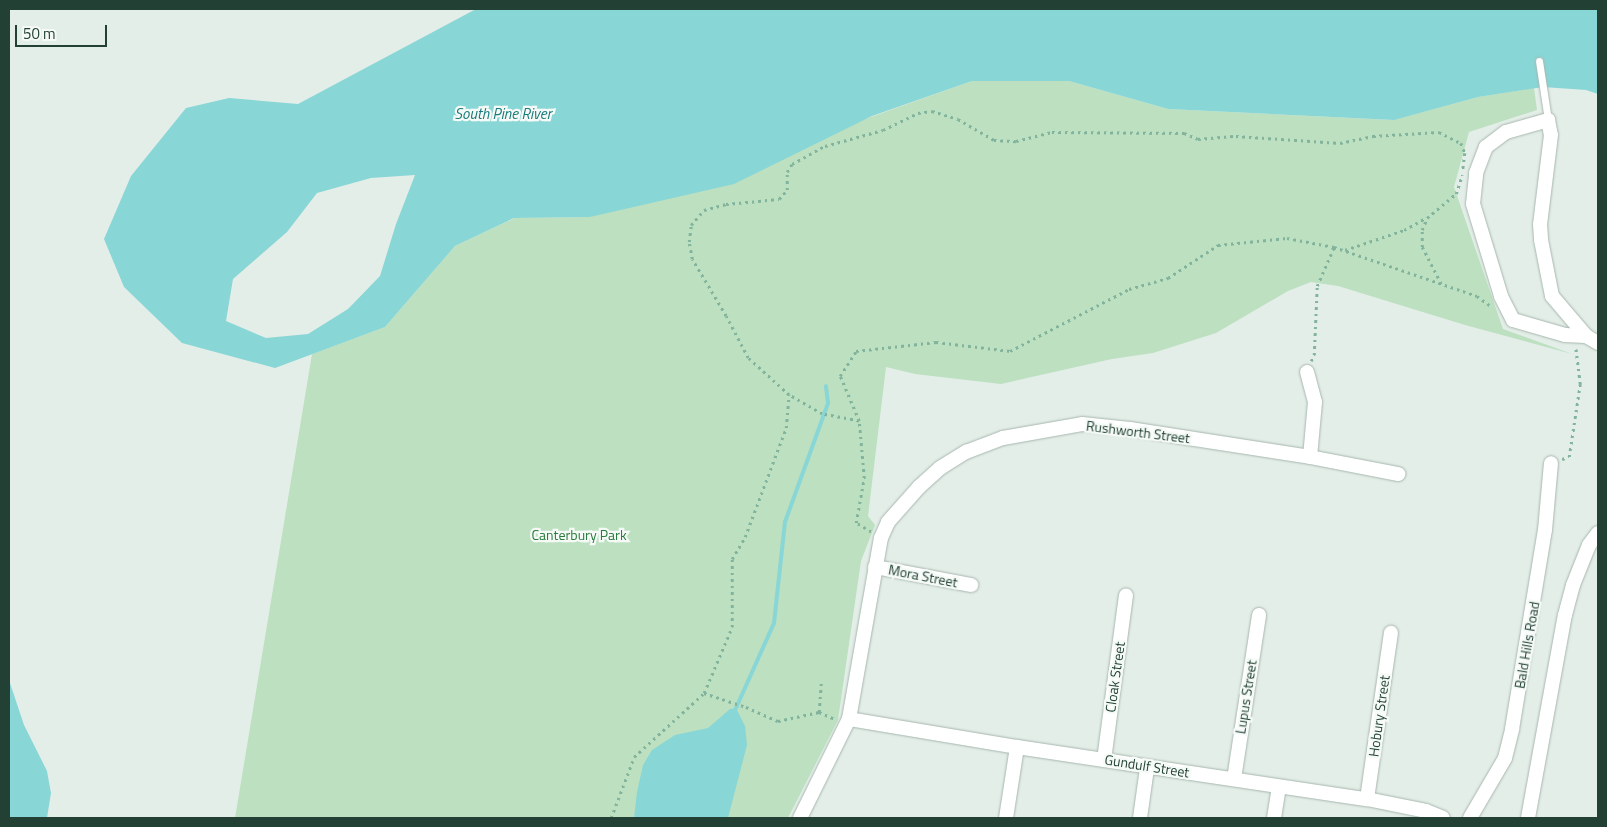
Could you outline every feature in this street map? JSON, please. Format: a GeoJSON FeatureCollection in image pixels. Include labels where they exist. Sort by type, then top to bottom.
{"type":"FeatureCollection","features":[{"type":"Feature","properties":{"kind":"street"},"geometry":{"type":"LineString","coordinates":[[1548,120],[1550,135],[1542,205],[1541,240],[1552,296],[1587,342],[1513,320],[1501,296],[1473,204],[1476,173],[1486,147],[1506,132],[1548,120]]}},
{"type":"Feature","properties":{"kind":"street"},"geometry":{"type":"LineString","coordinates":[[1307,372],[1315,402],[1310,457]]}},
{"type":"Feature","properties":{"kind":"street","name":"Rushworth Street"},"geometry":{"type":"LineString","coordinates":[[800,818],[843,719],[881,538],[888,522],[904,503],[940,468],[966,452],[1003,438],[1082,424],[1130,429],[1310,457],[1398,474]]}},
{"type":"Feature","properties":{"kind":"street","name":"Bald Hills Road"},"geometry":{"type":"LineString","coordinates":[[1470,818],[1506,758],[1541,558],[1551,462]]}},
{"type":"Feature","properties":{"kind":"street"},"geometry":{"type":"LineString","coordinates":[[1528,818],[1565,615],[1573,585],[1589,545],[1598,533]]}},
{"type":"Feature","properties":{"kind":"street","name":"Mora Street"},"geometry":{"type":"LineString","coordinates":[[875,567],[971,585]]}},
{"type":"Feature","properties":{"kind":"street","name":"Cloak Street"},"geometry":{"type":"LineString","coordinates":[[1104,760],[1126,595]]}},
{"type":"Feature","properties":{"kind":"street","name":"Lupus Street"},"geometry":{"type":"LineString","coordinates":[[1234,780],[1259,615]]}},
{"type":"Feature","properties":{"kind":"street","name":"Hobury Street"},"geometry":{"type":"LineString","coordinates":[[1366,800],[1391,633]]}},
{"type":"Feature","properties":{"kind":"street","name":"Gundulf Street"},"geometry":{"type":"LineString","coordinates":[[843,719],[1148,768],[1366,800],[1426,811],[1443,818]]}},
{"type":"Feature","properties":{"kind":"street"},"geometry":{"type":"LineString","coordinates":[[1006,818],[1017,747]]}},
{"type":"Feature","properties":{"kind":"street"},"geometry":{"type":"LineString","coordinates":[[1140,818],[1148,768]]}},
{"type":"Feature","properties":{"kind":"street"},"geometry":{"type":"LineString","coordinates":[[1274,818],[1279,787]]}},
{"type":"Feature","properties":{"kind":"lane"},"geometry":{"type":"LineString","coordinates":[[1539,61],[1548,120]]}},
{"type":"Feature","properties":{"kind":"path"},"geometry":{"type":"LineString","coordinates":[[859,421],[822,414],[789,395],[748,358],[726,316],[692,259],[688,242],[690,226],[704,210],[726,204],[755,203],[779,199],[787,190],[786,172],[792,164],[806,155],[844,139],[883,130],[918,113],[932,111],[958,119],[994,140],[1016,141],[1052,132],[1184,133],[1198,139],[1236,136],[1340,143],[1372,136],[1439,132],[1461,143],[1465,153],[1462,175],[1456,194],[1427,218],[1404,230],[1344,250]]}},
{"type":"Feature","properties":{"kind":"path"},"geometry":{"type":"LineString","coordinates":[[1427,218],[1422,230],[1422,247],[1441,284]]}},
{"type":"Feature","properties":{"kind":"path"},"geometry":{"type":"LineString","coordinates":[[881,538],[856,523],[864,478],[859,421],[840,376],[856,351],[936,342],[1010,351],[1129,289],[1168,278],[1218,246],[1287,238],[1344,250],[1477,296],[1493,307],[1497,313]]}},
{"type":"Feature","properties":{"kind":"path"},"geometry":{"type":"LineString","coordinates":[[1307,372],[1314,355],[1317,286],[1334,247]]}},
{"type":"Feature","properties":{"kind":"path"},"geometry":{"type":"LineString","coordinates":[[1551,462],[1569,457],[1587,342]]}},
{"type":"Feature","properties":{"kind":"path"},"geometry":{"type":"LineString","coordinates":[[611,818],[634,757],[704,693],[732,627],[732,559],[745,537],[786,428],[789,395]]}},
{"type":"Feature","properties":{"kind":"path"},"geometry":{"type":"LineString","coordinates":[[819,712],[820,681]]}},
{"type":"Feature","properties":{"kind":"path"},"geometry":{"type":"LineString","coordinates":[[704,693],[746,707],[778,721],[819,712],[843,719]]}},
{"type":"Feature","properties":{"kind":"green space","name":"Canterbury Park"},"geometry":{"type":"Polygon","coordinates":[[[972,81],[1069,81],[1168,109],[1393,120],[1478,97],[1534,88],[1537,110],[1469,132],[1454,187],[1503,329],[1572,354],[1465,325],[1338,286],[1311,282],[1288,291],[1216,333],[1153,353],[1112,359],[1001,384],[915,374],[886,367],[868,516],[875,525],[861,561],[838,720],[788,818],[235,818],[312,354],[385,327],[455,246],[515,218],[590,217],[972,81]]]}},
{"type":"Feature","properties":{"kind":"water","name":"South Pine River"},"geometry":{"type":"Polygon","coordinates":[[[476,9],[1598,9],[1598,94],[1586,90],[1543,87],[1478,97],[1394,120],[1168,109],[1069,81],[972,81],[872,116],[734,184],[590,217],[514,218],[455,246],[385,327],[275,368],[182,343],[124,287],[104,239],[131,176],[186,108],[229,98],[298,104],[476,9]],[[415,175],[371,178],[317,193],[287,232],[233,279],[226,321],[266,338],[308,334],[348,309],[380,276],[396,224],[415,175]]]}},
{"type":"Feature","properties":{"kind":"water"},"geometry":{"type":"Polygon","coordinates":[[[9,680],[24,725],[47,771],[51,793],[47,818],[9,818],[9,680]]]}},
{"type":"Feature","properties":{"kind":"water"},"geometry":{"type":"Polygon","coordinates":[[[736,708],[745,726],[747,745],[728,818],[634,818],[643,765],[652,750],[675,735],[708,728],[730,709],[736,708]]]}},
{"type":"Feature","properties":{"kind":"waterway"},"geometry":{"type":"LineString","coordinates":[[736,708],[774,623],[785,522],[828,403],[826,386]]}}]}
